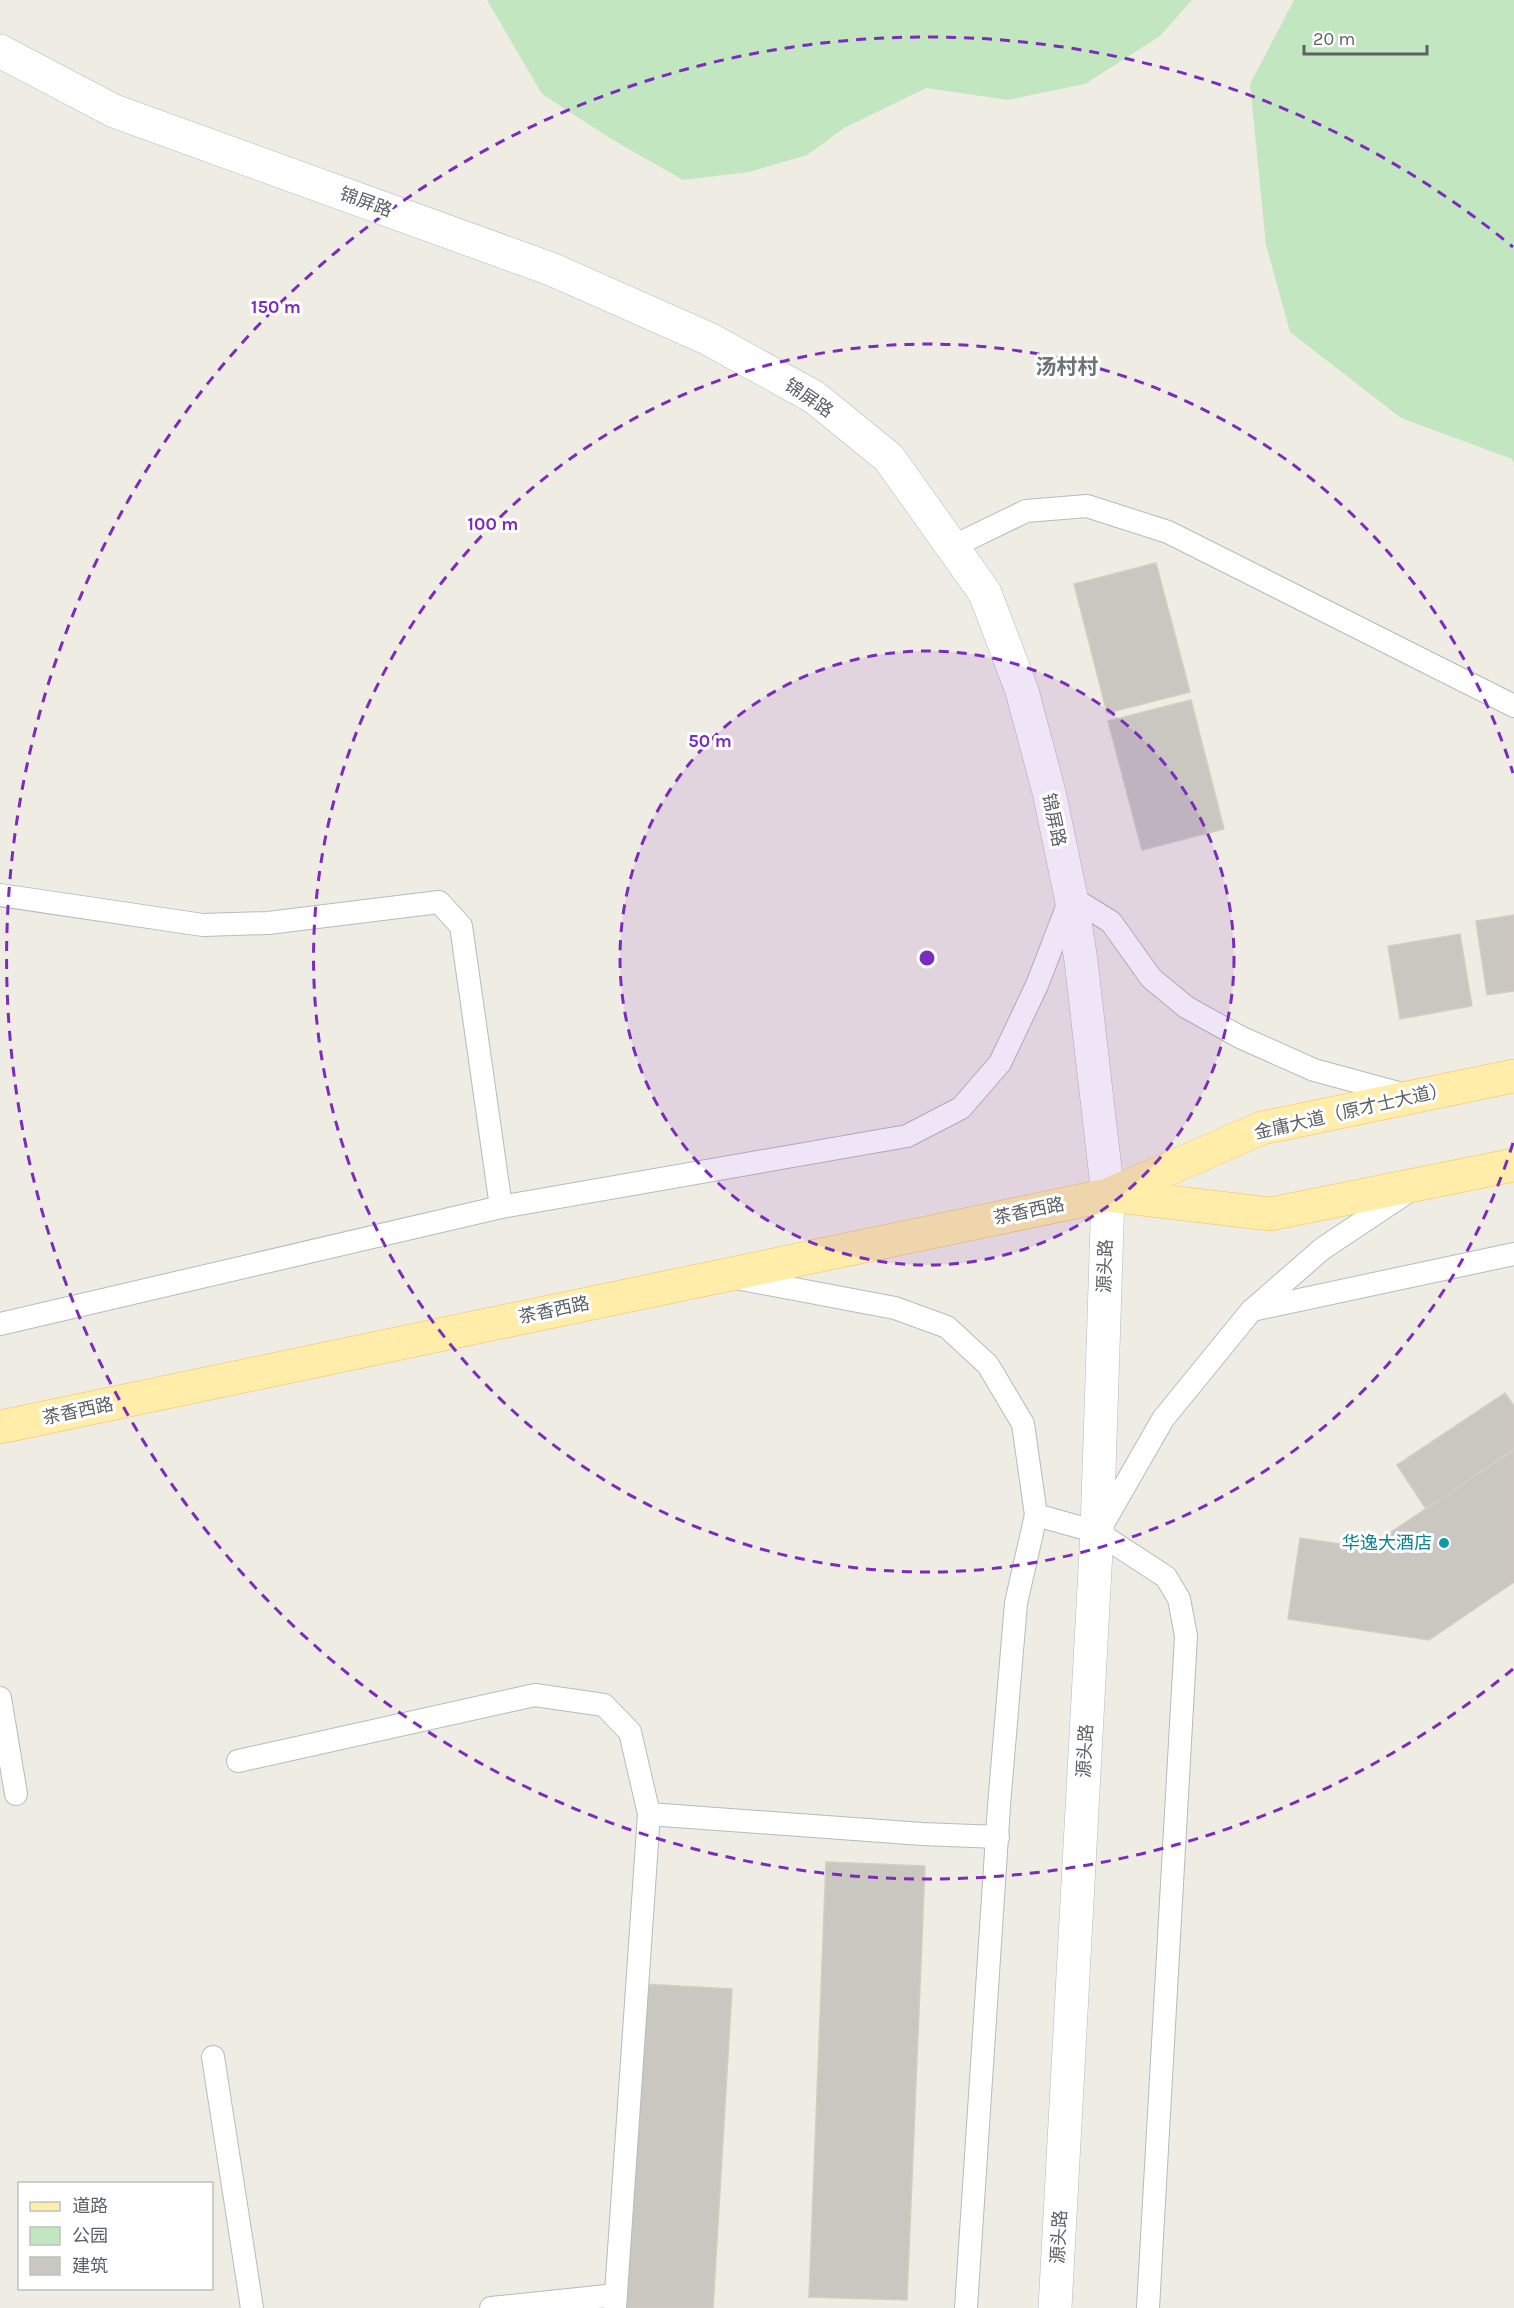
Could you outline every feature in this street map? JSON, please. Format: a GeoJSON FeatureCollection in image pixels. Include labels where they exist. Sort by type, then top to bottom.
{"type":"FeatureCollection","features":[{"type":"Feature","properties":{"kind":"main road","name":"金庸大道（原才士大道）"},"geometry":{"type":"LineString","coordinates":[[1108,1195],[1262,1128],[1514,1076]]}},
{"type":"Feature","properties":{"kind":"main road"},"geometry":{"type":"LineString","coordinates":[[1108,1195],[1270,1214],[1514,1165]]}},
{"type":"Feature","properties":{"kind":"main road","name":"茶香西路"},"geometry":{"type":"LineString","coordinates":[[0,1427],[1108,1195]]}},
{"type":"Feature","properties":{"kind":"street","name":"锦屏路"},"geometry":{"type":"LineString","coordinates":[[0,51],[114,111],[551,270],[709,339],[814,397],[889,458],[985,592],[1022,691],[1049,792],[1071,897],[1081,961],[1108,1195]]}},
{"type":"Feature","properties":{"kind":"street","name":"源头路"},"geometry":{"type":"LineString","coordinates":[[1055,2308],[1097,1532],[1108,1195]]}},
{"type":"Feature","properties":{"kind":"lane"},"geometry":{"type":"LineString","coordinates":[[952,547],[1026,511],[1087,506],[1168,532],[1514,706]]}},
{"type":"Feature","properties":{"kind":"lane"},"geometry":{"type":"LineString","coordinates":[[0,895],[203,925],[268,923],[439,902],[461,926],[501,1207]]}},
{"type":"Feature","properties":{"kind":"lane"},"geometry":{"type":"LineString","coordinates":[[0,1324],[501,1207],[907,1136],[961,1108],[1000,1063],[1037,985],[1071,897],[1111,922],[1151,978],[1186,1007],[1240,1037],[1314,1070],[1414,1097]]}},
{"type":"Feature","properties":{"kind":"lane"},"geometry":{"type":"LineString","coordinates":[[1097,1532],[1163,1419],[1251,1311],[1322,1249],[1419,1184]]}},
{"type":"Feature","properties":{"kind":"lane"},"geometry":{"type":"LineString","coordinates":[[1251,1311],[1514,1254]]}},
{"type":"Feature","properties":{"kind":"lane"},"geometry":{"type":"LineString","coordinates":[[720,1275],[896,1308],[947,1327],[988,1365],[1023,1424],[1036,1515],[1016,1603],[966,2308]]}},
{"type":"Feature","properties":{"kind":"lane"},"geometry":{"type":"LineString","coordinates":[[1036,1515],[1097,1532],[1166,1577],[1179,1599],[1186,1636],[1148,2308]]}},
{"type":"Feature","properties":{"kind":"lane"},"geometry":{"type":"LineString","coordinates":[[238,1761],[536,1695],[604,1705],[630,1732],[649,1814],[616,2301],[491,2308]]}},
{"type":"Feature","properties":{"kind":"lane"},"geometry":{"type":"LineString","coordinates":[[0,1698],[16,1794]]}},
{"type":"Feature","properties":{"kind":"lane"},"geometry":{"type":"LineString","coordinates":[[649,1814],[998,1837]]}},
{"type":"Feature","properties":{"kind":"lane"},"geometry":{"type":"LineString","coordinates":[[213,2057],[252,2308]]}},
{"type":"Feature","properties":{"kind":"green space"},"geometry":{"type":"Polygon","coordinates":[[[487,0],[1192,0],[1160,36],[1085,84],[1008,100],[926,88],[844,128],[807,155],[749,172],[683,180],[613,140],[542,94],[487,0]]]}},
{"type":"Feature","properties":{"kind":"green space"},"geometry":{"type":"Polygon","coordinates":[[[1294,0],[1514,0],[1514,465],[1512,459],[1401,418],[1290,332],[1266,245],[1250,84],[1294,0]]]}},
{"type":"Feature","properties":{"kind":"building"},"geometry":{"type":"Polygon","coordinates":[[[1156,563],[1190,692],[1107,713],[1074,584],[1156,563]]]}},
{"type":"Feature","properties":{"kind":"building"},"geometry":{"type":"Polygon","coordinates":[[[1191,700],[1224,829],[1142,850],[1108,721],[1191,700]]]}},
{"type":"Feature","properties":{"kind":"building"},"geometry":{"type":"Polygon","coordinates":[[[1514,915],[1514,991],[1487,995],[1476,921],[1514,915]]]}},
{"type":"Feature","properties":{"kind":"building"},"geometry":{"type":"Polygon","coordinates":[[[1460,934],[1472,1006],[1400,1019],[1388,946],[1460,934]]]}},
{"type":"Feature","properties":{"kind":"building"},"geometry":{"type":"Polygon","coordinates":[[[1505,1393],[1514,1406],[1514,1449],[1426,1509],[1397,1465],[1505,1393]]]}},
{"type":"Feature","properties":{"kind":"building","name":"华逸大酒店"},"geometry":{"type":"Polygon","coordinates":[[[1514,1450],[1514,1582],[1429,1640],[1288,1619],[1300,1538],[1367,1548],[1514,1450]]]}},
{"type":"Feature","properties":{"kind":"building"},"geometry":{"type":"Polygon","coordinates":[[[826,1862],[925,1866],[907,2300],[809,2297],[826,1862]]]}},
{"type":"Feature","properties":{"kind":"building"},"geometry":{"type":"Polygon","coordinates":[[[643,1984],[732,1989],[713,2308],[625,2308],[643,1984]]]}},
{"type":"Feature","properties":{"kind":"place","name":"华逸大酒店"},"geometry":{"type":"Point","coordinates":[1444,1543]}},
{"type":"Feature","properties":{"kind":"district","name":"汤村村"},"geometry":{"type":"Point","coordinates":[1067,367]}}]}
